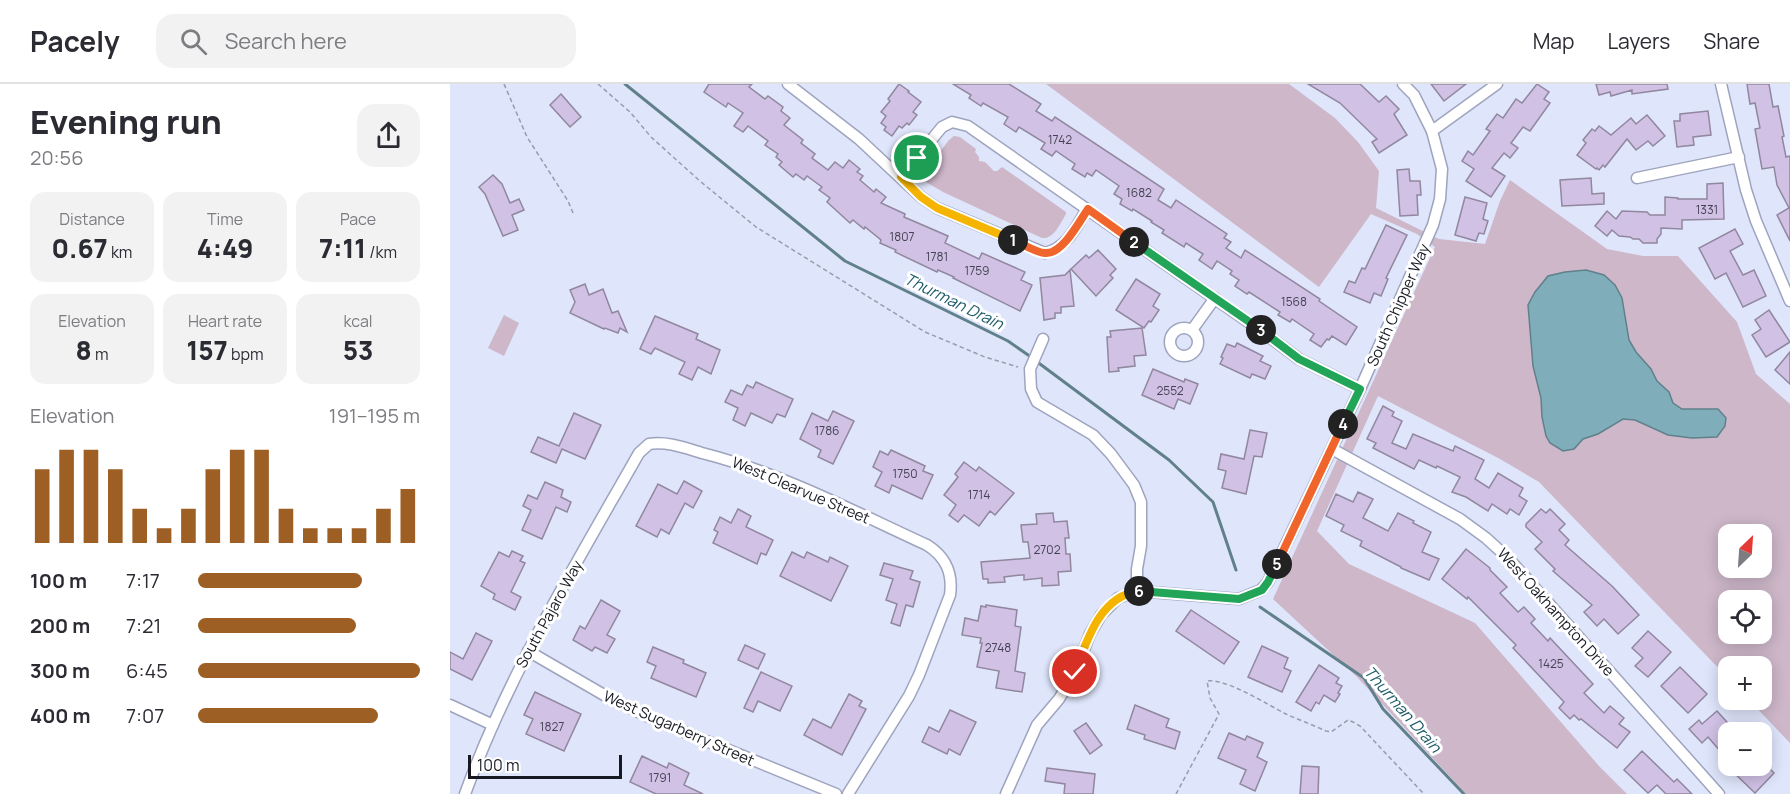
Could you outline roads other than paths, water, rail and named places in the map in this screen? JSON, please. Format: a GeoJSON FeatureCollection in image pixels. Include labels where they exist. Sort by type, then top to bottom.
{"type":"FeatureCollection","features":[{"type":"Feature","properties":{"kind":"street"},"geometry":{"type":"LineString","coordinates":[[788,84],[859,139],[921,197],[937,208],[1045,253],[1054,251],[1064,244],[1088,209]]}},
{"type":"Feature","properties":{"kind":"street","name":"South Chipper Way"},"geometry":{"type":"LineString","coordinates":[[1137,591],[1239,599],[1262,590],[1268,582],[1360,389],[1436,216],[1440,199],[1442,169],[1432,131],[1414,95],[1403,84]]}},
{"type":"Feature","properties":{"kind":"street"},"geometry":{"type":"LineString","coordinates":[[1432,131],[1497,84]]}},
{"type":"Feature","properties":{"kind":"street"},"geometry":{"type":"LineString","coordinates":[[1721,84],[1746,190],[1756,221],[1790,301]]}},
{"type":"Feature","properties":{"kind":"street"},"geometry":{"type":"LineString","coordinates":[[901,177],[942,127],[952,122],[968,126],[1299,359],[1360,389]]}},
{"type":"Feature","properties":{"kind":"street"},"geometry":{"type":"LineString","coordinates":[[1637,178],[1739,157]]}},
{"type":"Feature","properties":{"kind":"street"},"geometry":{"type":"LineString","coordinates":[[1192,330],[1215,298]]}},
{"type":"Feature","properties":{"kind":"street"},"geometry":{"type":"LineString","coordinates":[[1006,794],[1037,725],[1059,699],[1075,672],[1090,634],[1101,615],[1118,598],[1137,591],[1137,569],[1141,546],[1141,502],[1134,485],[1111,454],[1093,435],[1037,402],[1031,389],[1030,369],[1043,339]]}},
{"type":"Feature","properties":{"kind":"street","name":"West Clearvue Street"},"geometry":{"type":"LineString","coordinates":[[649,444],[662,443],[682,447],[766,472],[927,545],[944,560],[949,571],[950,595],[919,675],[909,696],[848,794]]}},
{"type":"Feature","properties":{"kind":"street","name":"South Pajaro Way"},"geometry":{"type":"LineString","coordinates":[[465,794],[493,725],[528,651],[639,453],[649,444]]}},
{"type":"Feature","properties":{"kind":"street","name":"West Oakhampton Drive"},"geometry":{"type":"LineString","coordinates":[[1332,449],[1460,519],[1502,552],[1719,794]]}},
{"type":"Feature","properties":{"kind":"street","name":"West Sugarberry Street"},"geometry":{"type":"LineString","coordinates":[[528,651],[611,699],[655,720],[836,794]]}},
{"type":"Feature","properties":{"kind":"street"},"geometry":{"type":"LineString","coordinates":[[450,705],[493,725]]}},
{"type":"Feature","properties":{"kind":"waterway","name":"Thurman Drain"},"geometry":{"type":"LineString","coordinates":[[625,84],[845,261],[1008,341],[1031,357]]}},
{"type":"Feature","properties":{"kind":"waterway","name":"Thurman Drain"},"geometry":{"type":"LineString","coordinates":[[1036,361],[1169,460],[1213,502],[1236,570]]}},
{"type":"Feature","properties":{"kind":"waterway","name":"Thurman Drain"},"geometry":{"type":"LineString","coordinates":[[1260,607],[1364,678],[1383,709],[1464,794]]}}]}
